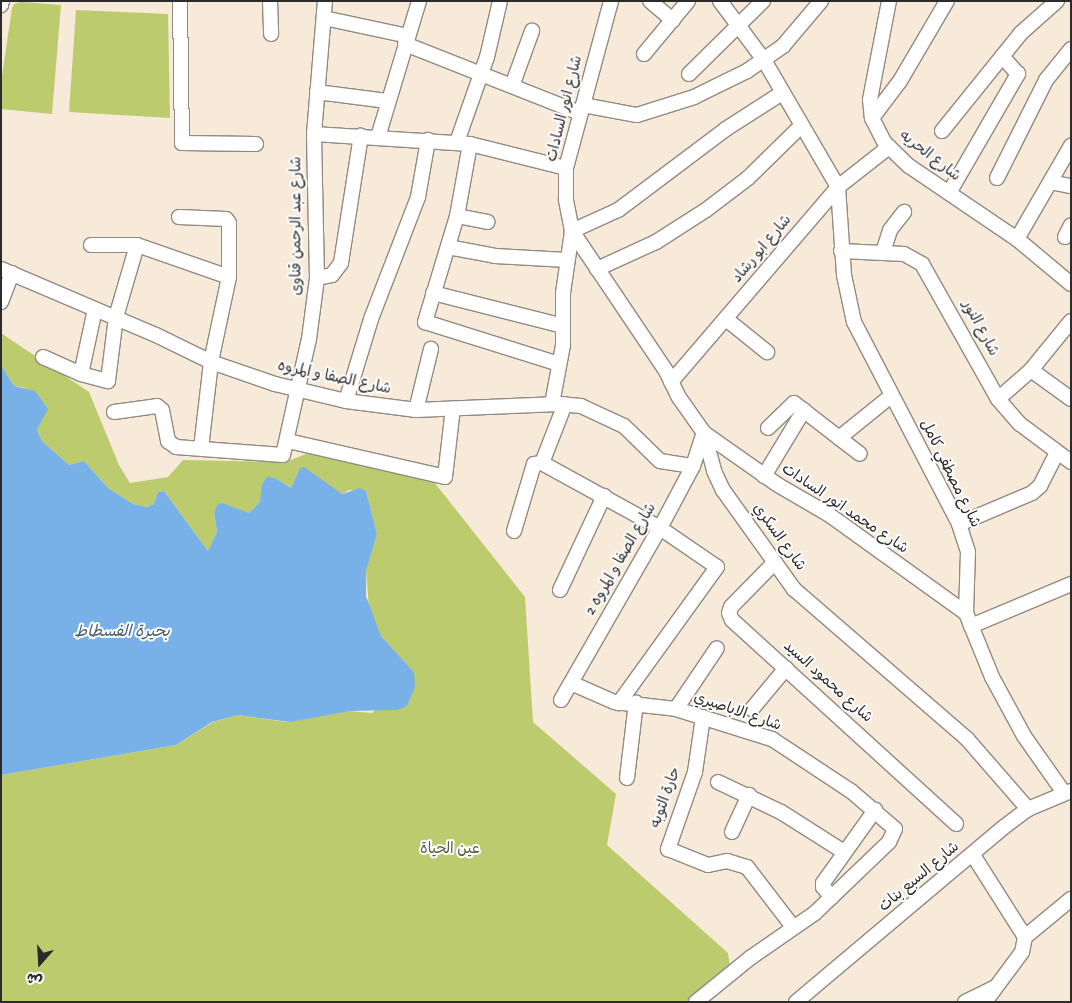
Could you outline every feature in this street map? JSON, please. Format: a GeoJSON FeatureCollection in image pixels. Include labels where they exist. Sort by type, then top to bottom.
{"type":"FeatureCollection","features":[{"type":"Feature","properties":{"kind":"street"},"geometry":{"type":"LineString","coordinates":[[1,5],[2,1]]}},
{"type":"Feature","properties":{"kind":"street"},"geometry":{"type":"LineString","coordinates":[[180,1],[182,143],[256,144]]}},
{"type":"Feature","properties":{"kind":"street"},"geometry":{"type":"LineString","coordinates":[[270,1],[271,34]]}},
{"type":"Feature","properties":{"kind":"street","name":"شارع عبد الرحمن قناوى"},"geometry":{"type":"LineString","coordinates":[[288,441],[299,389],[317,278],[314,134],[326,1]]}},
{"type":"Feature","properties":{"kind":"street"},"geometry":{"type":"LineString","coordinates":[[378,137],[387,101],[419,1]]}},
{"type":"Feature","properties":{"kind":"street"},"geometry":{"type":"LineString","coordinates":[[500,1],[464,143],[457,216],[424,322],[559,364]]}},
{"type":"Feature","properties":{"kind":"street","name":"شارع انور السادات"},"geometry":{"type":"LineString","coordinates":[[514,531],[534,464],[542,463],[559,404],[559,364],[567,260],[572,231],[566,200],[566,168],[611,1]]}},
{"type":"Feature","properties":{"kind":"street"},"geometry":{"type":"LineString","coordinates":[[650,1],[673,20]]}},
{"type":"Feature","properties":{"kind":"street"},"geometry":{"type":"LineString","coordinates":[[644,54],[688,1]]}},
{"type":"Feature","properties":{"kind":"street"},"geometry":{"type":"LineString","coordinates":[[720,1],[764,60],[838,187]]}},
{"type":"Feature","properties":{"kind":"street"},"geometry":{"type":"LineString","coordinates":[[690,74],[763,1]]}},
{"type":"Feature","properties":{"kind":"street"},"geometry":{"type":"LineString","coordinates":[[324,18],[407,40],[481,74],[582,109],[624,114],[650,113],[694,97],[764,60],[800,30],[820,1]]}},
{"type":"Feature","properties":{"kind":"street","name":"شارع الحريه"},"geometry":{"type":"LineString","coordinates":[[889,1],[875,64],[870,100],[872,118],[889,147],[909,166],[1018,239],[1071,284]]}},
{"type":"Feature","properties":{"kind":"street"},"geometry":{"type":"LineString","coordinates":[[872,118],[900,81],[947,1]]}},
{"type":"Feature","properties":{"kind":"street"},"geometry":{"type":"LineString","coordinates":[[942,131],[1021,33],[1057,1]]}},
{"type":"Feature","properties":{"kind":"street"},"geometry":{"type":"LineString","coordinates":[[512,86],[532,31]]}},
{"type":"Feature","properties":{"kind":"street"},"geometry":{"type":"LineString","coordinates":[[997,178],[1046,80],[1071,49]]}},
{"type":"Feature","properties":{"kind":"street"},"geometry":{"type":"LineString","coordinates":[[949,193],[1018,74],[1002,56]]}},
{"type":"Feature","properties":{"kind":"street"},"geometry":{"type":"LineString","coordinates":[[317,92],[387,101]]}},
{"type":"Feature","properties":{"kind":"street"},"geometry":{"type":"LineString","coordinates":[[572,231],[618,210],[726,129],[782,93]]}},
{"type":"Feature","properties":{"kind":"street"},"geometry":{"type":"LineString","coordinates":[[597,269],[639,251],[706,210],[748,178],[801,126]]}},
{"type":"Feature","properties":{"kind":"street"},"geometry":{"type":"LineString","coordinates":[[314,134],[464,143],[566,168]]}},
{"type":"Feature","properties":{"kind":"street"},"geometry":{"type":"LineString","coordinates":[[317,278],[332,275],[341,263],[361,136]]}},
{"type":"Feature","properties":{"kind":"street"},"geometry":{"type":"LineString","coordinates":[[346,401],[371,319],[418,197],[428,140]]}},
{"type":"Feature","properties":{"kind":"street"},"geometry":{"type":"LineString","coordinates":[[1018,239],[1071,146]]}},
{"type":"Feature","properties":{"kind":"street","name":"شارع ابو رشاد"},"geometry":{"type":"LineString","coordinates":[[671,382],[838,187],[889,147]]}},
{"type":"Feature","properties":{"kind":"street"},"geometry":{"type":"LineString","coordinates":[[1050,182],[1071,186]]}},
{"type":"Feature","properties":{"kind":"street","name":"شارع مصطفي كامل"},"geometry":{"type":"LineString","coordinates":[[838,187],[841,250],[854,322],[959,524],[968,552],[969,620],[1008,710],[1068,792]]}},
{"type":"Feature","properties":{"kind":"street"},"geometry":{"type":"LineString","coordinates":[[884,252],[890,230],[904,212]]}},
{"type":"Feature","properties":{"kind":"street"},"geometry":{"type":"LineString","coordinates":[[457,216],[488,222]]}},
{"type":"Feature","properties":{"kind":"street"},"geometry":{"type":"LineString","coordinates":[[178,217],[229,220],[229,277],[211,362],[200,448]]}},
{"type":"Feature","properties":{"kind":"street","name":"شارع السكري"},"geometry":{"type":"LineString","coordinates":[[572,231],[704,433],[714,471],[723,490],[794,588],[967,739],[1028,809]]}},
{"type":"Feature","properties":{"kind":"street"},"geometry":{"type":"LineString","coordinates":[[91,244],[137,245],[229,277]]}},
{"type":"Feature","properties":{"kind":"street"},"geometry":{"type":"LineString","coordinates":[[43,357],[81,374],[108,381],[116,317],[137,245]]}},
{"type":"Feature","properties":{"kind":"street"},"geometry":{"type":"LineString","coordinates":[[448,247],[495,256],[567,260]]}},
{"type":"Feature","properties":{"kind":"street","name":"شارع النور"},"geometry":{"type":"LineString","coordinates":[[841,250],[904,254],[922,264],[998,399],[1020,424],[1057,454],[1071,462]]}},
{"type":"Feature","properties":{"kind":"street"},"geometry":{"type":"LineString","coordinates":[[1,302],[6,271]]}},
{"type":"Feature","properties":{"kind":"street","name":"شارع الصفا و المروه"},"geometry":{"type":"LineString","coordinates":[[6,271],[116,317],[211,362],[299,389],[346,401],[416,410],[559,404],[611,417],[660,461],[693,466]]}},
{"type":"Feature","properties":{"kind":"street"},"geometry":{"type":"LineString","coordinates":[[433,293],[563,326]]}},
{"type":"Feature","properties":{"kind":"street"},"geometry":{"type":"LineString","coordinates":[[81,374],[95,309]]}},
{"type":"Feature","properties":{"kind":"street"},"geometry":{"type":"LineString","coordinates":[[726,319],[767,352]]}},
{"type":"Feature","properties":{"kind":"street"},"geometry":{"type":"LineString","coordinates":[[998,399],[1031,370],[1071,321]]}},
{"type":"Feature","properties":{"kind":"street"},"geometry":{"type":"LineString","coordinates":[[416,410],[431,349]]}},
{"type":"Feature","properties":{"kind":"street"},"geometry":{"type":"LineString","coordinates":[[1031,370],[1071,399]]}},
{"type":"Feature","properties":{"kind":"street"},"geometry":{"type":"LineString","coordinates":[[839,438],[891,396]]}},
{"type":"Feature","properties":{"kind":"street"},"geometry":{"type":"LineString","coordinates":[[768,428],[792,404],[804,410],[860,454]]}},
{"type":"Feature","properties":{"kind":"street"},"geometry":{"type":"LineString","coordinates":[[114,412],[157,406],[162,410],[169,444],[176,447],[281,456],[288,441],[445,477],[452,408]]}},
{"type":"Feature","properties":{"kind":"street"},"geometry":{"type":"LineString","coordinates":[[764,476],[804,410]]}},
{"type":"Feature","properties":{"kind":"street","name":"شارع الصفا و المروه 2"},"geometry":{"type":"LineString","coordinates":[[562,700],[693,466],[704,433]]}},
{"type":"Feature","properties":{"kind":"street","name":"شارع محمد انور السادات"},"geometry":{"type":"LineString","coordinates":[[704,433],[764,476],[828,514],[969,620]]}},
{"type":"Feature","properties":{"kind":"street"},"geometry":{"type":"LineString","coordinates":[[959,524],[1032,493],[1040,486],[1057,454]]}},
{"type":"Feature","properties":{"kind":"street"},"geometry":{"type":"LineString","coordinates":[[542,463],[660,528],[717,567],[619,703]]}},
{"type":"Feature","properties":{"kind":"street"},"geometry":{"type":"LineString","coordinates":[[560,590],[604,496]]}},
{"type":"Feature","properties":{"kind":"street","name":"شارع محمود السيد"},"geometry":{"type":"LineString","coordinates":[[775,562],[731,607],[729,616],[956,824]]}},
{"type":"Feature","properties":{"kind":"street"},"geometry":{"type":"LineString","coordinates":[[969,620],[1071,584]]}},
{"type":"Feature","properties":{"kind":"street"},"geometry":{"type":"LineString","coordinates":[[676,709],[717,648]]}},
{"type":"Feature","properties":{"kind":"street"},"geometry":{"type":"LineString","coordinates":[[752,709],[786,668]]}},
{"type":"Feature","properties":{"kind":"street","name":"شارع الاباصيري"},"geometry":{"type":"LineString","coordinates":[[571,683],[619,703],[636,703],[676,709],[772,739],[875,810],[893,825],[895,833],[832,897]]}},
{"type":"Feature","properties":{"kind":"street"},"geometry":{"type":"LineString","coordinates":[[627,778],[636,703]]}},
{"type":"Feature","properties":{"kind":"street","name":"حارة التوبه"},"geometry":{"type":"LineString","coordinates":[[703,717],[694,772],[668,849],[704,864],[727,861],[747,867],[793,928]]}},
{"type":"Feature","properties":{"kind":"street"},"geometry":{"type":"LineString","coordinates":[[718,782],[749,795],[844,852]]}},
{"type":"Feature","properties":{"kind":"street","name":"شارع السبع بنات"},"geometry":{"type":"LineString","coordinates":[[796,1002],[1028,809],[1068,792]]}},
{"type":"Feature","properties":{"kind":"street"},"geometry":{"type":"LineString","coordinates":[[732,832],[749,795]]}},
{"type":"Feature","properties":{"kind":"street"},"geometry":{"type":"LineString","coordinates":[[696,1002],[832,897],[822,885],[875,810]]}},
{"type":"Feature","properties":{"kind":"street"},"geometry":{"type":"LineString","coordinates":[[974,855],[1025,937]]}},
{"type":"Feature","properties":{"kind":"street"},"geometry":{"type":"LineString","coordinates":[[985,1002],[1022,952],[1025,937],[1071,899]]}},
{"type":"Feature","properties":{"kind":"street"},"geometry":{"type":"LineString","coordinates":[[965,1002],[996,987]]}},
{"type":"Feature","properties":{"kind":"green space"},"geometry":{"type":"Polygon","coordinates":[[[21,2],[61,5],[52,114],[1,109],[1,83],[12,8],[14,4],[21,2]]]}},
{"type":"Feature","properties":{"kind":"green space"},"geometry":{"type":"Polygon","coordinates":[[[76,10],[168,14],[170,118],[69,112],[76,10]]]}},
{"type":"Feature","properties":{"kind":"green space","name":"عين الحياة"},"geometry":{"type":"Polygon","coordinates":[[[1,333],[89,392],[119,465],[130,483],[168,477],[183,460],[286,462],[313,451],[434,482],[525,597],[533,722],[616,794],[607,845],[728,953],[730,967],[685,1002],[1,1002],[1,775],[176,745],[213,722],[238,715],[286,722],[350,711],[372,713],[414,672],[381,636],[369,609],[366,571],[377,534],[366,491],[349,490],[342,494],[300,468],[291,488],[275,478],[265,479],[260,502],[249,513],[217,505],[214,512],[217,532],[208,551],[164,491],[158,492],[154,504],[147,507],[133,504],[108,488],[84,461],[69,465],[42,441],[37,430],[45,414],[25,388],[14,386],[1,365],[1,333]]]}},
{"type":"Feature","properties":{"kind":"water","name":"بحيرة الفسطاط"},"geometry":{"type":"Polygon","coordinates":[[[1,365],[14,386],[35,391],[48,409],[37,430],[42,441],[69,465],[84,461],[108,488],[133,504],[147,507],[154,504],[158,492],[164,491],[208,551],[217,532],[214,512],[217,505],[222,503],[249,513],[260,502],[262,484],[267,477],[275,478],[291,488],[300,468],[304,467],[342,494],[360,488],[366,491],[377,534],[366,571],[366,596],[381,636],[414,672],[415,687],[407,706],[397,710],[350,711],[290,722],[238,715],[212,722],[176,745],[1,775],[1,365]]]}}]}
